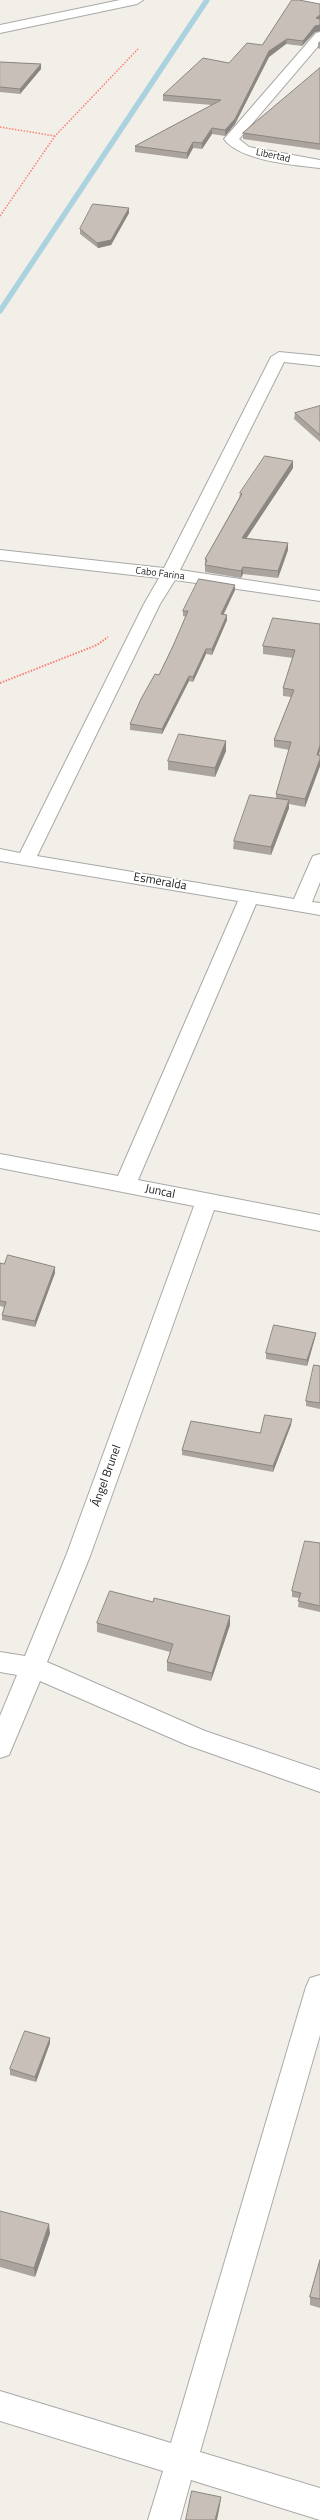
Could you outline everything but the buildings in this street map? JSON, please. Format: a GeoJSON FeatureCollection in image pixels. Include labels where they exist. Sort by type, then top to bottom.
{"type":"FeatureCollection","features":[{"type":"Feature","properties":{"kind":"street"},"geometry":{"type":"LineString","coordinates":[[0,29],[137,0]]}},
{"type":"Feature","properties":{"kind":"street"},"geometry":{"type":"LineString","coordinates":[[300,0],[320,2]]}},
{"type":"Feature","properties":{"kind":"street","name":"Libertad"},"geometry":{"type":"LineString","coordinates":[[320,36],[230,139],[244,150],[294,161],[320,164]]}},
{"type":"Feature","properties":{"kind":"street"},"geometry":{"type":"LineString","coordinates":[[26,859],[149,611],[170,574],[280,356],[320,361]]}},
{"type":"Feature","properties":{"kind":"street","name":"Cabo Farina"},"geometry":{"type":"LineString","coordinates":[[0,555],[170,574],[320,596]]}},
{"type":"Feature","properties":{"kind":"street","name":"Esmeralda"},"geometry":{"type":"LineString","coordinates":[[0,855],[320,909]]}},
{"type":"Feature","properties":{"kind":"street"},"geometry":{"type":"LineString","coordinates":[[300,906],[320,860]]}},
{"type":"Feature","properties":{"kind":"street"},"geometry":{"type":"LineString","coordinates":[[124,1185],[249,897]]}},
{"type":"Feature","properties":{"kind":"street","name":"Juncal"},"geometry":{"type":"LineString","coordinates":[[0,1161],[320,1223]]}},
{"type":"Feature","properties":{"kind":"street","name":"Ángel Brunel"},"geometry":{"type":"LineString","coordinates":[[0,1747],[34,1667],[78,1556],[206,1202]]}},
{"type":"Feature","properties":{"kind":"street"},"geometry":{"type":"LineString","coordinates":[[0,1662],[34,1667],[196,1738],[320,1781]]}},
{"type":"Feature","properties":{"kind":"street"},"geometry":{"type":"LineString","coordinates":[[164,2520],[320,1987]]}},
{"type":"Feature","properties":{"kind":"street"},"geometry":{"type":"LineString","coordinates":[[0,2406],[320,2504]]}},
{"type":"Feature","properties":{"kind":"path"},"geometry":{"type":"LineString","coordinates":[[0,216],[55,136],[138,49]]}},
{"type":"Feature","properties":{"kind":"path"},"geometry":{"type":"LineString","coordinates":[[0,127],[55,136]]}},
{"type":"Feature","properties":{"kind":"path"},"geometry":{"type":"LineString","coordinates":[[0,683],[97,645],[109,636]]}},
{"type":"Feature","properties":{"kind":"waterway"},"geometry":{"type":"LineString","coordinates":[[0,311],[207,0]]}}]}
